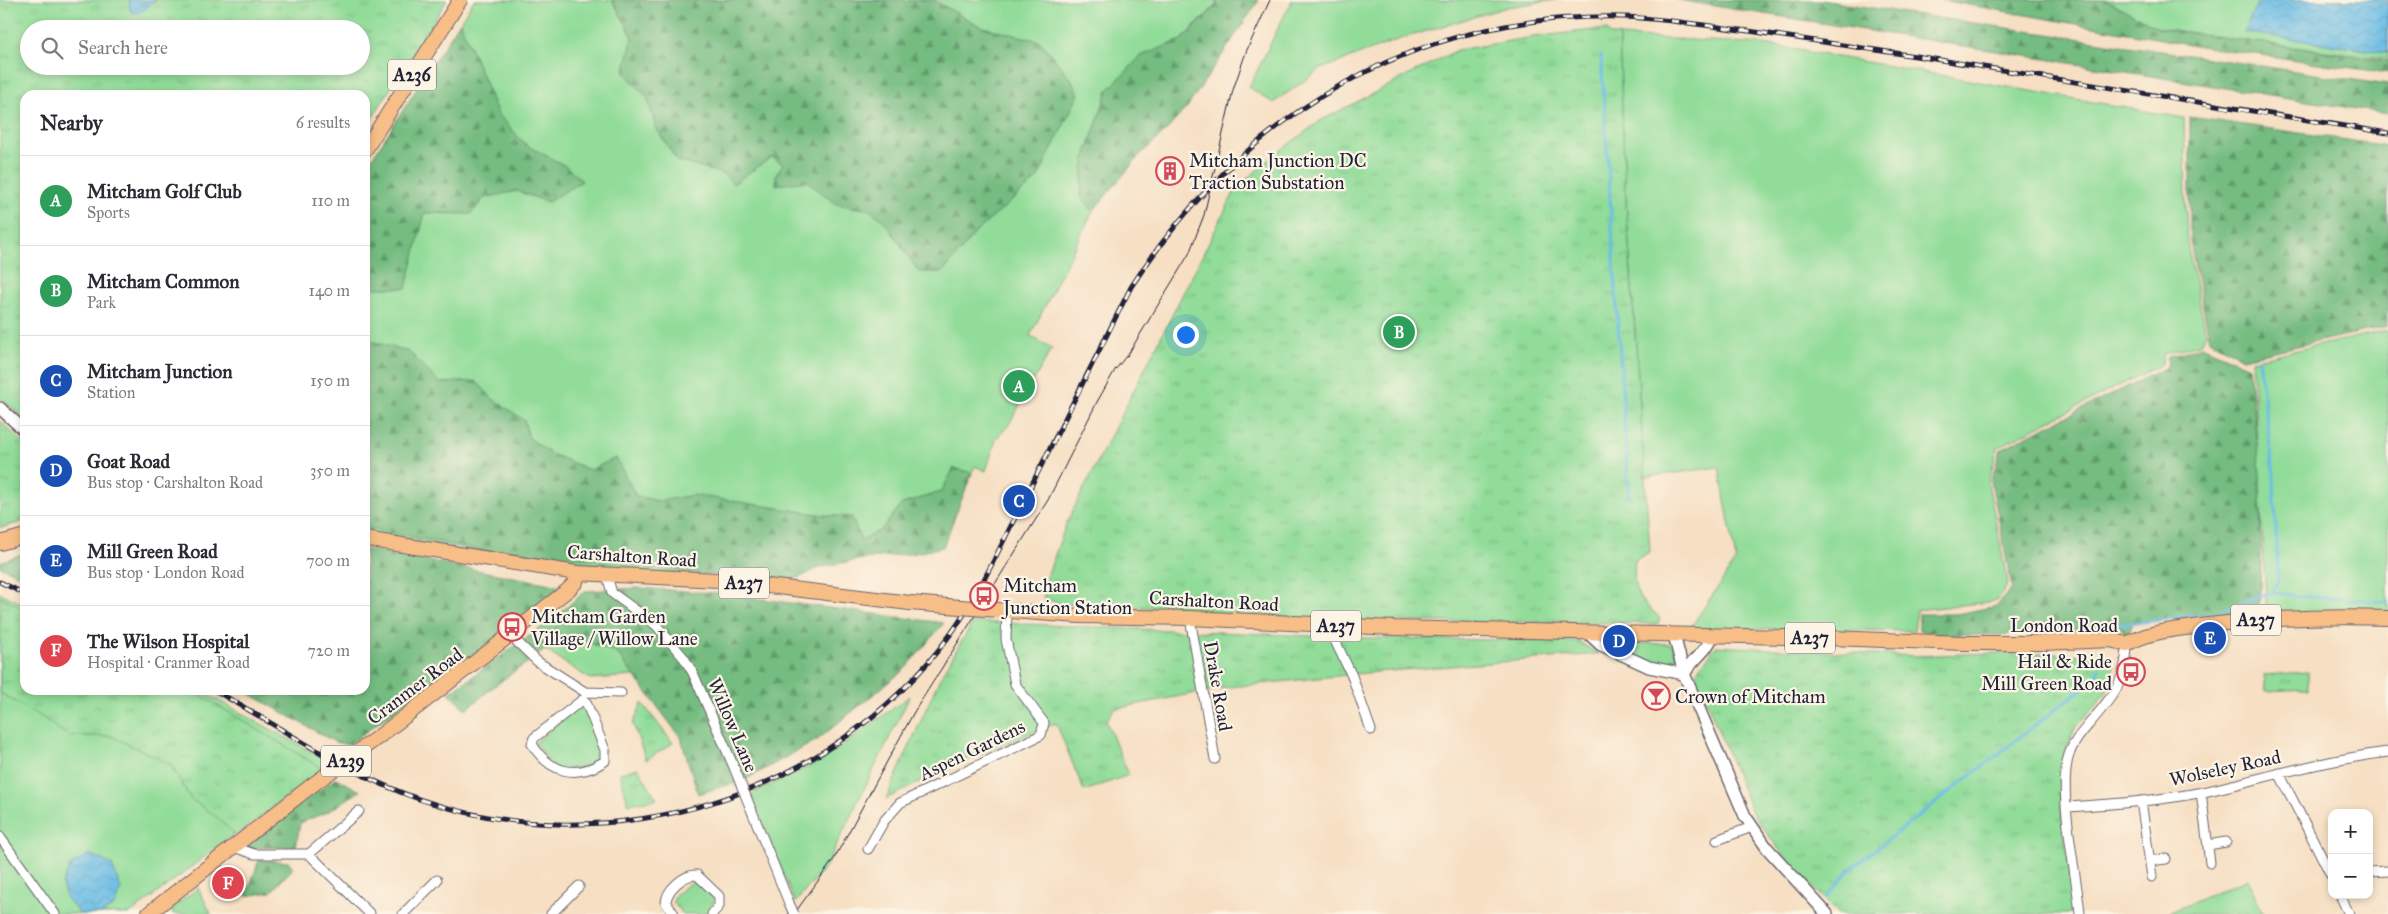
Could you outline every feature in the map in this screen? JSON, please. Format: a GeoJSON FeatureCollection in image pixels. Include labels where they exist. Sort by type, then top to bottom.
{"type":"FeatureCollection","features":[{"type":"Feature","properties":{"kind":"main road","name":"A236"},"geometry":{"type":"LineString","coordinates":[[370,142],[460,0]]}},
{"type":"Feature","properties":{"kind":"main road"},"geometry":{"type":"LineString","coordinates":[[0,543],[20,537]]}},
{"type":"Feature","properties":{"kind":"main road","name":"Carshalton Road"},"geometry":{"type":"LineString","coordinates":[[370,540],[578,573],[607,576],[718,580],[910,603],[1079,616],[1190,618],[1328,626],[1946,643]]}},
{"type":"Feature","properties":{"kind":"main road","name":"Cranmer Road"},"geometry":{"type":"LineString","coordinates":[[148,914],[311,786],[382,735],[512,636],[568,590],[576,582],[578,573]]}},
{"type":"Feature","properties":{"kind":"main road","name":"London Road"},"geometry":{"type":"LineString","coordinates":[[1946,643],[2043,644],[2110,640],[2127,644],[2146,634],[2260,619],[2333,616],[2388,618]]}},
{"type":"Feature","properties":{"kind":"street"},"geometry":{"type":"LineString","coordinates":[[0,408],[20,426]]}},
{"type":"Feature","properties":{"kind":"street","name":"Willow Lane"},"geometry":{"type":"LineString","coordinates":[[607,576],[612,593],[656,625],[684,658],[693,673],[794,914]]}},
{"type":"Feature","properties":{"kind":"street","name":"Aspen Gardens"},"geometry":{"type":"LineString","coordinates":[[868,849],[884,821],[900,804],[1040,734],[1044,723],[1015,684],[1006,639],[1003,610]]}},
{"type":"Feature","properties":{"kind":"street","name":"Drake Road"},"geometry":{"type":"LineString","coordinates":[[1190,618],[1215,759]]}},
{"type":"Feature","properties":{"kind":"street"},"geometry":{"type":"LineString","coordinates":[[1328,626],[1352,676],[1371,730]]}},
{"type":"Feature","properties":{"kind":"street"},"geometry":{"type":"LineString","coordinates":[[1587,632],[1601,645],[1649,667],[1684,674]]}},
{"type":"Feature","properties":{"kind":"street"},"geometry":{"type":"LineString","coordinates":[[1674,635],[1684,674],[1738,801],[1752,828],[1777,860],[1828,914]]}},
{"type":"Feature","properties":{"kind":"street"},"geometry":{"type":"LineString","coordinates":[[512,636],[538,662],[585,696],[621,693]]}},
{"type":"Feature","properties":{"kind":"street"},"geometry":{"type":"LineString","coordinates":[[1684,674],[1693,660],[1710,645],[1712,636]]}},
{"type":"Feature","properties":{"kind":"street"},"geometry":{"type":"LineString","coordinates":[[2080,914],[2065,784],[2070,751],[2121,682],[2127,660],[2127,644]]}},
{"type":"Feature","properties":{"kind":"street"},"geometry":{"type":"LineString","coordinates":[[585,696],[605,750],[606,760],[592,769],[580,772],[559,769],[537,752],[532,744],[534,738],[585,696]]}},
{"type":"Feature","properties":{"kind":"street","name":"Wolseley Road"},"geometry":{"type":"LineString","coordinates":[[2067,807],[2141,801],[2201,792],[2279,772],[2350,757],[2388,752]]}},
{"type":"Feature","properties":{"kind":"street"},"geometry":{"type":"LineString","coordinates":[[2279,772],[2328,868]]}},
{"type":"Feature","properties":{"kind":"street"},"geometry":{"type":"LineString","coordinates":[[2201,792],[2210,863]]}},
{"type":"Feature","properties":{"kind":"street"},"geometry":{"type":"LineString","coordinates":[[2141,801],[2152,877]]}},
{"type":"Feature","properties":{"kind":"street"},"geometry":{"type":"LineString","coordinates":[[234,847],[254,854],[309,854],[359,811]]}},
{"type":"Feature","properties":{"kind":"street"},"geometry":{"type":"LineString","coordinates":[[1717,840],[1752,828]]}},
{"type":"Feature","properties":{"kind":"street"},"geometry":{"type":"LineString","coordinates":[[0,837],[55,914]]}},
{"type":"Feature","properties":{"kind":"street"},"geometry":{"type":"LineString","coordinates":[[2208,845],[2226,842]]}},
{"type":"Feature","properties":{"kind":"street"},"geometry":{"type":"LineString","coordinates":[[309,854],[370,914]]}},
{"type":"Feature","properties":{"kind":"street"},"geometry":{"type":"LineString","coordinates":[[2150,861],[2166,859]]}},
{"type":"Feature","properties":{"kind":"street"},"geometry":{"type":"LineString","coordinates":[[2373,872],[2388,871]]}},
{"type":"Feature","properties":{"kind":"street"},"geometry":{"type":"LineString","coordinates":[[674,914],[666,903],[668,893],[674,887],[694,875],[698,876],[719,896],[720,906],[712,914]]}},
{"type":"Feature","properties":{"kind":"street"},"geometry":{"type":"LineString","coordinates":[[403,914],[437,880]]}},
{"type":"Feature","properties":{"kind":"street"},"geometry":{"type":"LineString","coordinates":[[551,914],[579,886]]}},
{"type":"Feature","properties":{"kind":"street"},"geometry":{"type":"LineString","coordinates":[[2342,899],[2349,914]]}},
{"type":"Feature","properties":{"kind":"green space"},"geometry":{"type":"Polygon","coordinates":[[[0,0],[447,0],[370,121],[370,90],[20,90],[20,415],[0,397],[0,0]]]}},
{"type":"Feature","properties":{"kind":"green space"},"geometry":{"type":"Polygon","coordinates":[[[474,0],[1221,0],[1181,40],[1141,56],[1127,72],[1081,196],[1093,211],[1030,336],[1052,348],[1008,426],[996,439],[986,471],[975,466],[940,541],[820,560],[783,580],[721,575],[586,570],[370,533],[370,165],[474,0]]]}},
{"type":"Feature","properties":{"kind":"green space"},"geometry":{"type":"Polygon","coordinates":[[[612,0],[933,0],[982,27],[1040,41],[1071,79],[1079,94],[1037,179],[977,231],[943,272],[919,272],[884,221],[870,210],[836,204],[807,181],[776,185],[776,175],[783,164],[772,157],[733,184],[723,174],[677,161],[656,128],[647,97],[624,72],[633,37],[612,0]]]}},
{"type":"Feature","properties":{"kind":"green space"},"geometry":{"type":"Polygon","coordinates":[[[1215,0],[1259,0],[1188,106],[1165,132],[1140,155],[1093,211],[1081,196],[1084,159],[1108,90],[1141,56],[1181,40],[1217,5],[1215,0]]]}},
{"type":"Feature","properties":{"kind":"green space"},"geometry":{"type":"Polygon","coordinates":[[[1292,0],[1555,0],[1507,7],[1400,39],[1321,69],[1273,103],[1249,87],[1292,0]]]}},
{"type":"Feature","properties":{"kind":"green space"},"geometry":{"type":"Polygon","coordinates":[[[1677,0],[1820,0],[2388,85],[2388,114],[1677,0]]]}},
{"type":"Feature","properties":{"kind":"green space"},"geometry":{"type":"Polygon","coordinates":[[[1941,0],[2100,0],[2112,3],[2158,28],[2388,61],[2388,73],[2212,48],[1941,0]]]}},
{"type":"Feature","properties":{"kind":"green space"},"geometry":{"type":"Polygon","coordinates":[[[1976,0],[2388,0],[2388,59],[2245,41],[1976,0]]]}},
{"type":"Feature","properties":{"kind":"green space"},"geometry":{"type":"Polygon","coordinates":[[[460,22],[498,114],[526,145],[564,165],[582,181],[548,202],[517,191],[484,198],[471,214],[425,213],[406,288],[370,288],[370,161],[460,22]]]}},
{"type":"Feature","properties":{"kind":"green space"},"geometry":{"type":"Polygon","coordinates":[[[1607,30],[1610,35],[1619,35],[1625,186],[1650,552],[1635,560],[1634,580],[1641,599],[1660,618],[1658,624],[1370,621],[1060,604],[1044,598],[1045,582],[1067,522],[1236,189],[1273,156],[1320,121],[1457,50],[1533,37],[1607,30]]]}},
{"type":"Feature","properties":{"kind":"green space"},"geometry":{"type":"Polygon","coordinates":[[[1619,36],[1764,44],[2184,118],[2187,243],[2206,333],[2202,343],[2163,354],[2162,364],[1998,447],[1988,483],[2008,584],[1997,601],[1917,610],[1914,631],[1689,630],[1736,560],[1719,467],[1645,477],[1625,186],[1619,36]]]}},
{"type":"Feature","properties":{"kind":"green space"},"geometry":{"type":"Polygon","coordinates":[[[2190,117],[2388,146],[2388,326],[2243,358],[2210,340],[2190,242],[2190,117]]]}},
{"type":"Feature","properties":{"kind":"green space"},"geometry":{"type":"Polygon","coordinates":[[[2388,330],[2388,613],[2267,616],[2252,360],[2388,330]]]}},
{"type":"Feature","properties":{"kind":"green space"},"geometry":{"type":"Polygon","coordinates":[[[370,340],[409,352],[440,383],[476,381],[493,399],[524,420],[529,438],[550,453],[590,470],[616,458],[636,496],[659,501],[694,495],[824,515],[852,517],[861,540],[881,530],[902,504],[941,492],[954,468],[972,473],[943,547],[916,553],[863,559],[821,567],[792,581],[723,575],[586,570],[370,529],[370,340]]]}},
{"type":"Feature","properties":{"kind":"green space"},"geometry":{"type":"Polygon","coordinates":[[[2202,346],[2249,367],[2260,475],[2261,568],[2259,609],[2132,624],[2127,644],[2121,626],[2036,633],[1951,635],[1946,643],[1945,634],[1919,631],[1919,614],[1957,614],[1997,606],[2012,587],[1991,481],[2001,449],[2167,367],[2168,357],[2202,346]]]}},
{"type":"Feature","properties":{"kind":"green space"},"geometry":{"type":"Polygon","coordinates":[[[0,421],[20,439],[20,522],[0,528],[0,421]]]}},
{"type":"Feature","properties":{"kind":"green space"},"geometry":{"type":"Polygon","coordinates":[[[370,550],[556,585],[561,589],[440,682],[402,705],[348,745],[335,742],[252,695],[370,695],[370,550]]]}},
{"type":"Feature","properties":{"kind":"green space"},"geometry":{"type":"Polygon","coordinates":[[[20,555],[20,576],[0,566],[0,562],[20,555]]]}},
{"type":"Feature","properties":{"kind":"green space"},"geometry":{"type":"Polygon","coordinates":[[[638,588],[714,593],[944,623],[905,669],[817,740],[745,780],[698,794],[681,738],[617,653],[585,641],[545,650],[493,687],[466,710],[449,693],[552,620],[585,591],[638,588]]]}},
{"type":"Feature","properties":{"kind":"green space"},"geometry":{"type":"Polygon","coordinates":[[[0,593],[20,603],[20,695],[208,695],[329,761],[130,914],[0,914],[0,593]]]}},
{"type":"Feature","properties":{"kind":"green space"},"geometry":{"type":"Polygon","coordinates":[[[0,597],[20,607],[20,695],[200,695],[323,769],[236,836],[217,817],[191,799],[170,764],[111,736],[68,736],[45,719],[0,693],[0,597]]]}},
{"type":"Feature","properties":{"kind":"green space"},"geometry":{"type":"Polygon","coordinates":[[[973,622],[1360,638],[1577,641],[1599,654],[1365,673],[1221,688],[1114,709],[1106,721],[1129,775],[1084,791],[1056,723],[946,769],[886,799],[939,680],[973,622]]]}},
{"type":"Feature","properties":{"kind":"green space"},"geometry":{"type":"Polygon","coordinates":[[[585,641],[617,653],[634,676],[590,679],[545,650],[585,641]]]}},
{"type":"Feature","properties":{"kind":"green space"},"geometry":{"type":"Polygon","coordinates":[[[1621,643],[1670,644],[1673,646],[1678,659],[1668,665],[1647,662],[1618,648],[1621,643]]]}},
{"type":"Feature","properties":{"kind":"green space"},"geometry":{"type":"Polygon","coordinates":[[[1716,646],[1915,656],[1991,653],[2092,655],[2114,666],[2106,693],[2074,730],[2060,767],[2061,807],[2075,914],[1839,914],[1792,867],[1753,814],[1695,674],[1716,646]]]}},
{"type":"Feature","properties":{"kind":"green space"},"geometry":{"type":"Polygon","coordinates":[[[2308,672],[2308,689],[2266,691],[2264,675],[2308,672]]]}},
{"type":"Feature","properties":{"kind":"green space"},"geometry":{"type":"Polygon","coordinates":[[[910,696],[826,866],[795,903],[751,794],[822,760],[910,696]]]}},
{"type":"Feature","properties":{"kind":"green space"},"geometry":{"type":"Polygon","coordinates":[[[582,702],[604,750],[598,764],[557,771],[535,743],[582,702]]]}},
{"type":"Feature","properties":{"kind":"green space"},"geometry":{"type":"Polygon","coordinates":[[[642,703],[673,743],[646,760],[633,724],[642,703]]]}},
{"type":"Feature","properties":{"kind":"green space"},"geometry":{"type":"Polygon","coordinates":[[[638,768],[657,799],[628,804],[620,773],[638,768]]]}},
{"type":"Feature","properties":{"kind":"green space"},"geometry":{"type":"Polygon","coordinates":[[[336,778],[360,791],[329,811],[300,823],[296,847],[242,848],[336,778]]]}},
{"type":"Feature","properties":{"kind":"green space"},"geometry":{"type":"Polygon","coordinates":[[[259,860],[289,862],[293,868],[271,892],[246,896],[259,860]]]}},
{"type":"Feature","properties":{"kind":"green space"},"geometry":{"type":"Polygon","coordinates":[[[2248,879],[2263,914],[2166,914],[2248,879]]]}},
{"type":"Feature","properties":{"kind":"green space"},"geometry":{"type":"Polygon","coordinates":[[[692,882],[704,888],[714,899],[712,906],[704,914],[683,914],[673,902],[676,894],[692,882]]]}},
{"type":"Feature","properties":{"kind":"green space"},"geometry":{"type":"Polygon","coordinates":[[[198,888],[211,914],[173,914],[173,907],[198,888]]]}},
{"type":"Feature","properties":{"kind":"water"},"geometry":{"type":"Polygon","coordinates":[[[129,0],[156,0],[141,12],[134,13],[130,11],[129,0]]]}},
{"type":"Feature","properties":{"kind":"water"},"geometry":{"type":"Polygon","coordinates":[[[2259,0],[2388,0],[2388,53],[2243,32],[2259,0]]]}},
{"type":"Feature","properties":{"kind":"water"},"geometry":{"type":"Polygon","coordinates":[[[90,854],[112,865],[121,889],[114,906],[101,914],[80,914],[66,898],[62,883],[71,865],[90,854]]]}},
{"type":"Feature","properties":{"kind":"waterway"},"geometry":{"type":"LineString","coordinates":[[1601,56],[1629,497]]}},
{"type":"Feature","properties":{"kind":"waterway"},"geometry":{"type":"LineString","coordinates":[[2101,626],[2212,614],[2273,592],[2278,580],[2274,476],[2259,359]]}},
{"type":"Feature","properties":{"kind":"waterway"},"geometry":{"type":"LineString","coordinates":[[2273,592],[2298,596],[2388,602]]}},
{"type":"Feature","properties":{"kind":"waterway"},"geometry":{"type":"LineString","coordinates":[[1826,898],[1849,870],[2096,678],[2099,669]]}},
{"type":"Feature","properties":{"kind":"tram line"},"geometry":{"type":"LineString","coordinates":[[1127,356],[1189,254],[1204,215],[1233,90],[1246,52],[1270,0]]}},
{"type":"Feature","properties":{"kind":"tram line"},"geometry":{"type":"LineString","coordinates":[[794,914],[834,859],[914,712],[1048,500],[1097,402],[1115,370],[1131,350]]}},
{"type":"Feature","properties":{"kind":"railway"},"geometry":{"type":"LineString","coordinates":[[223,695],[314,749],[392,789],[419,799],[492,818],[566,824],[639,819],[711,803],[780,776],[843,739],[901,692],[950,635],[971,603],[989,569],[1131,287],[1176,225],[1226,171],[1281,124],[1341,85],[1405,54],[1474,33],[1546,20],[1623,17],[1659,20],[1744,30],[1922,57],[2388,133]]}},
{"type":"Feature","properties":{"kind":"railway"},"geometry":{"type":"LineString","coordinates":[[0,582],[20,592]]}},
{"type":"Feature","properties":{"kind":"place","name":"Mitcham Junction DC Traction Substation"},"geometry":{"type":"Point","coordinates":[1170,171]}},
{"type":"Feature","properties":{"kind":"place","name":"Mitcham Common"},"geometry":{"type":"Point","coordinates":[1399,332]}},
{"type":"Feature","properties":{"kind":"place","name":"Mitcham Golf Club"},"geometry":{"type":"Point","coordinates":[1019,386]}},
{"type":"Feature","properties":{"kind":"place","name":"Mitcham Junction"},"geometry":{"type":"Point","coordinates":[1019,501]}},
{"type":"Feature","properties":{"kind":"place","name":"Mitcham Junction Station"},"geometry":{"type":"Point","coordinates":[984,596]}},
{"type":"Feature","properties":{"kind":"place","name":"Mitcham Garden Village / Willow Lane"},"geometry":{"type":"Point","coordinates":[512,627]}},
{"type":"Feature","properties":{"kind":"place","name":"Mill Green Road"},"geometry":{"type":"Point","coordinates":[2210,638]}},
{"type":"Feature","properties":{"kind":"place","name":"Goat Road"},"geometry":{"type":"Point","coordinates":[1619,641]}},
{"type":"Feature","properties":{"kind":"place","name":"Hail & Ride Mill Green Road"},"geometry":{"type":"Point","coordinates":[2131,672]}},
{"type":"Feature","properties":{"kind":"place","name":"Crown of Mitcham"},"geometry":{"type":"Point","coordinates":[1656,696]}},
{"type":"Feature","properties":{"kind":"place","name":"The Wilson Hospital"},"geometry":{"type":"Point","coordinates":[228,883]}}]}
